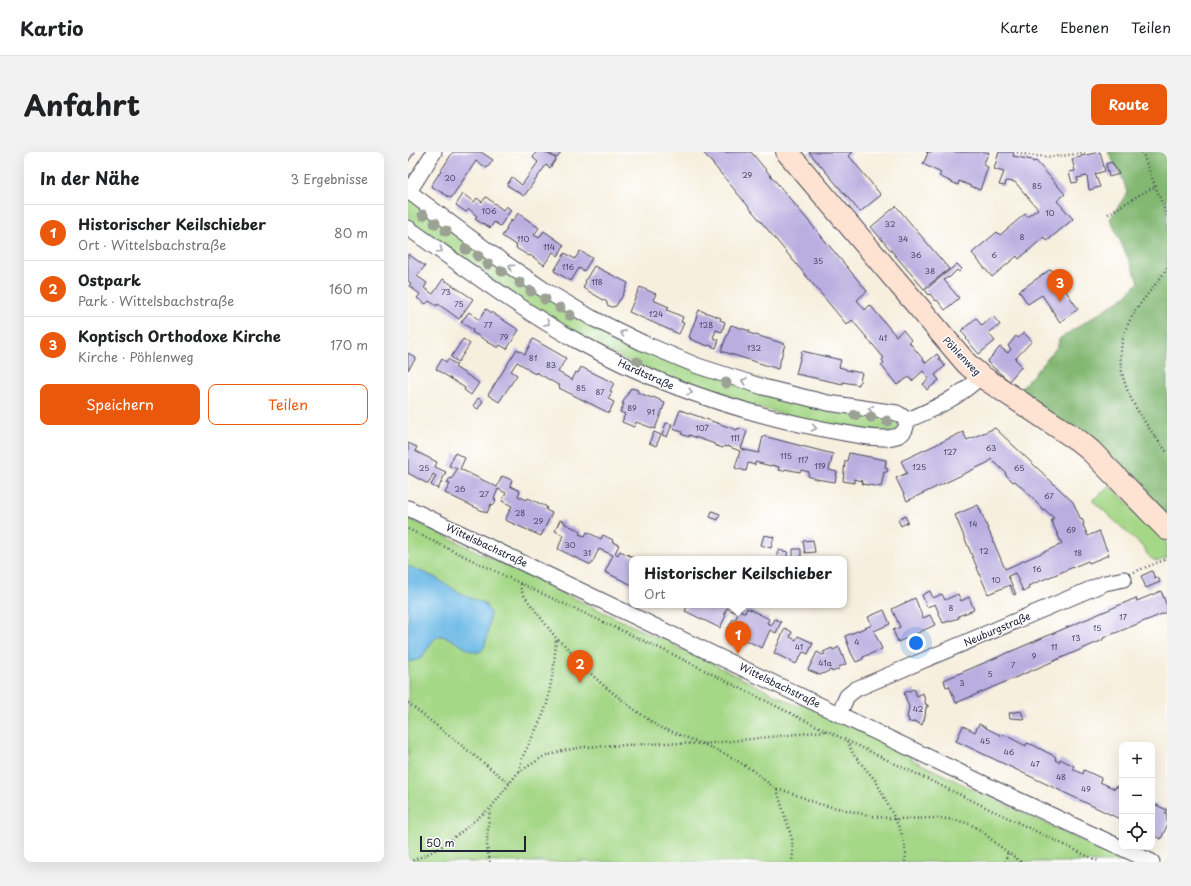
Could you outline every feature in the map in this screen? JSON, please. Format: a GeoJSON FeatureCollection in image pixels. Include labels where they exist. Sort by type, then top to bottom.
{"type":"FeatureCollection","features":[{"type":"Feature","properties":{"kind":"main road","name":"Pöhlenweg"},"geometry":{"type":"LineString","coordinates":[[787,152],[967,364],[981,376],[1079,441],[1167,529]]}},
{"type":"Feature","properties":{"kind":"street"},"geometry":{"type":"LineString","coordinates":[[434,152],[408,192],[495,256],[543,289],[592,318],[643,343],[698,366],[763,387],[828,403],[898,413],[903,416],[906,421],[939,407],[953,399],[971,386],[981,376]]}},
{"type":"Feature","properties":{"kind":"street","name":"Hardtstraße"},"geometry":{"type":"LineString","coordinates":[[408,228],[529,312],[573,338],[628,366],[680,388],[781,420],[826,430],[874,438],[890,438],[901,434],[906,428],[906,421]]}},
{"type":"Feature","properties":{"kind":"street","name":"Wittelsbachstraße"},"geometry":{"type":"LineString","coordinates":[[408,508],[995,789],[1152,862]]}},
{"type":"Feature","properties":{"kind":"street","name":"Neuburgstraße"},"geometry":{"type":"LineString","coordinates":[[839,714],[847,696],[856,689],[1105,583],[1124,579]]}},
{"type":"Feature","properties":{"kind":"path"},"geometry":{"type":"LineString","coordinates":[[1017,152],[1040,157],[1085,152]]}},
{"type":"Feature","properties":{"kind":"path"},"geometry":{"type":"LineString","coordinates":[[1142,152],[1167,214]]}},
{"type":"Feature","properties":{"kind":"path"},"geometry":{"type":"LineString","coordinates":[[1108,214],[1155,187]]}},
{"type":"Feature","properties":{"kind":"path"},"geometry":{"type":"LineString","coordinates":[[1167,268],[1131,319],[1123,340],[1120,359],[1123,381],[1127,392],[1138,412],[1167,452]]}},
{"type":"Feature","properties":{"kind":"path"},"geometry":{"type":"LineString","coordinates":[[408,529],[672,654],[826,731],[1100,862]]}},
{"type":"Feature","properties":{"kind":"path"},"geometry":{"type":"LineString","coordinates":[[1124,579],[1136,570],[1167,559]]}},
{"type":"Feature","properties":{"kind":"path"},"geometry":{"type":"LineString","coordinates":[[520,583],[521,590],[525,597],[556,638],[569,649],[587,670],[603,685],[659,727],[703,744],[731,757],[752,770],[777,790],[786,791],[819,804],[872,816],[895,819],[939,818],[970,824],[982,831],[1021,862]]}},
{"type":"Feature","properties":{"kind":"path"},"geometry":{"type":"LineString","coordinates":[[519,772],[522,758],[547,704],[554,666],[556,638]]}},
{"type":"Feature","properties":{"kind":"path"},"geometry":{"type":"LineString","coordinates":[[408,703],[508,783]]}},
{"type":"Feature","properties":{"kind":"path"},"geometry":{"type":"LineString","coordinates":[[409,862],[438,848],[452,839],[490,809],[508,783],[519,772],[543,757],[562,751],[584,747],[652,744],[703,744],[826,731]]}},
{"type":"Feature","properties":{"kind":"path"},"geometry":{"type":"LineString","coordinates":[[847,741],[853,754],[876,781],[895,819],[904,842],[906,853],[905,862]]}},
{"type":"Feature","properties":{"kind":"path"},"geometry":{"type":"LineString","coordinates":[[777,790],[792,839],[792,862]]}},
{"type":"Feature","properties":{"kind":"path"},"geometry":{"type":"LineString","coordinates":[[490,809],[487,839],[490,862]]}},
{"type":"Feature","properties":{"kind":"path"},"geometry":{"type":"LineString","coordinates":[[1005,862],[1008,852]]}},
{"type":"Feature","properties":{"kind":"green space"},"geometry":{"type":"Polygon","coordinates":[[[1108,152],[1167,152],[1167,523],[1018,392],[1058,346],[1059,339],[1124,297],[1139,282],[1110,219],[1127,193],[1123,179],[1108,152]]]}},
{"type":"Feature","properties":{"kind":"green space"},"geometry":{"type":"Polygon","coordinates":[[[408,195],[642,346],[896,417],[899,424],[898,429],[893,433],[827,427],[681,385],[580,339],[408,224],[408,195]]]}},
{"type":"Feature","properties":{"kind":"green space"},"geometry":{"type":"Polygon","coordinates":[[[1111,486],[1167,543],[1167,558],[1157,561],[1151,558],[1145,549],[1092,500],[1111,486]]]}},
{"type":"Feature","properties":{"kind":"green space"},"geometry":{"type":"Polygon","coordinates":[[[408,518],[526,575],[530,570],[555,582],[553,588],[660,639],[663,636],[675,642],[675,646],[704,660],[707,657],[713,660],[713,664],[798,706],[801,705],[802,702],[911,756],[911,759],[981,793],[984,791],[1001,799],[1001,802],[1126,862],[408,862],[408,518]]]}},
{"type":"Feature","properties":{"kind":"water"},"geometry":{"type":"Polygon","coordinates":[[[408,566],[434,577],[465,596],[484,603],[490,613],[484,647],[480,651],[475,652],[469,650],[449,638],[442,636],[435,639],[420,659],[408,662],[408,566]]]}},
{"type":"Feature","properties":{"kind":"building"},"geometry":{"type":"Polygon","coordinates":[[[408,152],[415,152],[408,162],[408,152]]]}},
{"type":"Feature","properties":{"kind":"building"},"geometry":{"type":"Polygon","coordinates":[[[453,152],[481,152],[493,160],[487,168],[476,161],[451,198],[431,186],[453,152]]]}},
{"type":"Feature","properties":{"kind":"building"},"geometry":{"type":"Polygon","coordinates":[[[536,152],[545,152],[556,159],[550,168],[546,165],[524,196],[507,185],[512,177],[522,185],[538,162],[533,158],[536,152]]]}},
{"type":"Feature","properties":{"kind":"building"},"geometry":{"type":"Polygon","coordinates":[[[547,152],[561,152],[557,158],[547,152]]]}},
{"type":"Feature","properties":{"kind":"building"},"geometry":{"type":"Polygon","coordinates":[[[703,152],[751,152],[867,291],[857,300],[865,310],[870,305],[896,336],[903,330],[911,340],[909,342],[926,363],[937,354],[945,366],[935,375],[939,380],[927,390],[923,384],[929,379],[923,371],[912,381],[909,377],[897,385],[881,365],[884,363],[882,360],[884,358],[852,320],[847,325],[703,152]]]}},
{"type":"Feature","properties":{"kind":"building"},"geometry":{"type":"Polygon","coordinates":[[[809,152],[853,152],[849,156],[881,195],[860,212],[809,152]]]}},
{"type":"Feature","properties":{"kind":"building"},"geometry":{"type":"Polygon","coordinates":[[[926,152],[989,152],[983,165],[988,167],[980,190],[959,181],[958,185],[939,176],[941,173],[923,164],[928,153],[926,152]]]}},
{"type":"Feature","properties":{"kind":"building"},"geometry":{"type":"Polygon","coordinates":[[[999,152],[1012,152],[1014,153],[1013,156],[1032,160],[1033,162],[1036,161],[1065,194],[1057,201],[1073,219],[1047,241],[1044,237],[1019,259],[1017,256],[992,277],[972,253],[997,232],[1000,235],[1025,214],[1027,217],[1038,209],[1015,182],[1006,181],[1005,186],[999,185],[1004,172],[994,169],[999,152]]]}},
{"type":"Feature","properties":{"kind":"building"},"geometry":{"type":"Polygon","coordinates":[[[1100,152],[1105,171],[1095,174],[1100,187],[1089,190],[1087,176],[1077,178],[1078,182],[1072,183],[1069,172],[1075,171],[1072,159],[1100,152]]]}},
{"type":"Feature","properties":{"kind":"building"},"geometry":{"type":"Polygon","coordinates":[[[1112,162],[1119,174],[1109,177],[1106,164],[1112,162]]]}},
{"type":"Feature","properties":{"kind":"building"},"geometry":{"type":"Polygon","coordinates":[[[463,194],[474,202],[477,198],[482,202],[486,197],[503,210],[506,206],[511,210],[500,226],[494,222],[490,228],[475,219],[477,216],[469,209],[466,212],[456,205],[463,194]]]}},
{"type":"Feature","properties":{"kind":"building"},"geometry":{"type":"Polygon","coordinates":[[[896,206],[949,269],[924,289],[871,227],[896,206]]]}},
{"type":"Feature","properties":{"kind":"building"},"geometry":{"type":"Polygon","coordinates":[[[518,213],[539,228],[534,235],[539,238],[544,231],[564,245],[558,256],[553,252],[544,265],[530,255],[529,256],[516,248],[517,246],[502,236],[511,220],[512,222],[518,213]]]}},
{"type":"Feature","properties":{"kind":"building"},"geometry":{"type":"Polygon","coordinates":[[[580,251],[592,258],[584,271],[579,268],[571,281],[554,271],[565,253],[575,259],[580,251]]]}},
{"type":"Feature","properties":{"kind":"building"},"geometry":{"type":"Polygon","coordinates":[[[408,254],[425,266],[417,276],[427,283],[424,288],[433,294],[443,279],[473,299],[459,319],[438,304],[437,306],[429,301],[426,304],[417,298],[420,294],[409,286],[411,283],[408,281],[408,254]]]}},
{"type":"Feature","properties":{"kind":"building"},"geometry":{"type":"Polygon","coordinates":[[[957,264],[962,269],[959,272],[957,270],[949,278],[948,277],[944,280],[959,298],[945,310],[937,300],[936,301],[925,290],[957,264]]]}},
{"type":"Feature","properties":{"kind":"building"},"geometry":{"type":"Polygon","coordinates":[[[594,266],[628,283],[616,306],[612,307],[607,305],[607,302],[583,288],[586,282],[585,281],[594,266]]]}},
{"type":"Feature","properties":{"kind":"building"},"geometry":{"type":"Polygon","coordinates":[[[1051,269],[1078,309],[1060,322],[1042,295],[1028,304],[1019,291],[1051,269]]]}},
{"type":"Feature","properties":{"kind":"building"},"geometry":{"type":"Polygon","coordinates":[[[640,287],[656,294],[653,300],[669,307],[667,310],[683,317],[681,322],[684,323],[679,334],[629,312],[640,287]]]}},
{"type":"Feature","properties":{"kind":"building"},"geometry":{"type":"Polygon","coordinates":[[[486,309],[519,330],[507,349],[500,345],[498,348],[472,332],[473,330],[461,322],[469,312],[479,320],[486,309]]]}},
{"type":"Feature","properties":{"kind":"building"},"geometry":{"type":"Polygon","coordinates":[[[699,310],[721,318],[720,320],[725,322],[722,332],[716,330],[713,338],[719,340],[716,348],[690,339],[691,338],[689,337],[699,310]]]}},
{"type":"Feature","properties":{"kind":"building"},"geometry":{"type":"Polygon","coordinates":[[[993,316],[1000,325],[988,333],[995,341],[979,354],[961,331],[976,318],[982,326],[993,316]]]}},
{"type":"Feature","properties":{"kind":"building"},"geometry":{"type":"Polygon","coordinates":[[[731,325],[750,331],[749,333],[785,344],[778,369],[721,351],[731,325]]]}},
{"type":"Feature","properties":{"kind":"building"},"geometry":{"type":"Polygon","coordinates":[[[1024,333],[1032,341],[1015,359],[1022,366],[1009,381],[987,362],[1000,347],[1008,353],[1011,349],[1008,346],[1016,336],[1018,338],[1024,333]]]}},
{"type":"Feature","properties":{"kind":"building"},"geometry":{"type":"Polygon","coordinates":[[[463,339],[470,344],[458,362],[451,357],[463,339]]]}},
{"type":"Feature","properties":{"kind":"building"},"geometry":{"type":"Polygon","coordinates":[[[533,339],[566,358],[558,372],[572,380],[576,372],[578,373],[581,367],[614,383],[610,391],[612,392],[608,399],[614,402],[609,413],[559,388],[560,386],[536,372],[535,374],[517,362],[511,371],[517,375],[499,402],[488,395],[517,349],[525,354],[533,339]]]}},
{"type":"Feature","properties":{"kind":"building"},"geometry":{"type":"Polygon","coordinates":[[[802,351],[841,360],[839,367],[862,373],[859,385],[843,382],[843,384],[796,374],[802,351]]]}},
{"type":"Feature","properties":{"kind":"building"},"geometry":{"type":"Polygon","coordinates":[[[408,353],[416,358],[408,370],[408,353]]]}},
{"type":"Feature","properties":{"kind":"building"},"geometry":{"type":"Polygon","coordinates":[[[442,359],[446,362],[448,359],[457,365],[455,367],[479,383],[471,395],[464,390],[465,388],[436,369],[442,359]]]}},
{"type":"Feature","properties":{"kind":"building"},"geometry":{"type":"Polygon","coordinates":[[[631,388],[638,390],[637,392],[665,403],[655,429],[636,422],[634,427],[622,422],[625,414],[620,412],[624,404],[622,404],[631,388]]]}},
{"type":"Feature","properties":{"kind":"building"},"geometry":{"type":"Polygon","coordinates":[[[478,398],[483,401],[478,409],[473,406],[478,398]]]}},
{"type":"Feature","properties":{"kind":"building"},"geometry":{"type":"Polygon","coordinates":[[[680,410],[737,430],[738,428],[747,431],[741,449],[759,453],[763,436],[833,454],[829,470],[837,472],[835,482],[816,479],[808,476],[809,472],[801,470],[800,472],[785,469],[784,471],[778,470],[779,467],[755,462],[755,465],[748,463],[746,471],[735,468],[740,451],[727,446],[724,446],[723,448],[689,435],[689,437],[681,434],[682,432],[673,429],[680,410]]]}},
{"type":"Feature","properties":{"kind":"building"},"geometry":{"type":"Polygon","coordinates":[[[666,423],[672,424],[667,437],[662,435],[666,423]]]}},
{"type":"Feature","properties":{"kind":"building"},"geometry":{"type":"Polygon","coordinates":[[[995,428],[1073,502],[1081,520],[1082,519],[1088,536],[1099,531],[1109,555],[1089,563],[1088,561],[1028,586],[1029,589],[1023,591],[1015,573],[1008,576],[1016,594],[1014,595],[1010,585],[988,594],[955,515],[978,505],[1005,569],[1062,544],[1051,520],[1054,518],[1044,509],[1043,510],[1036,501],[1015,481],[1013,482],[991,459],[989,462],[907,501],[896,478],[907,473],[901,461],[963,432],[967,440],[995,428]]]}},
{"type":"Feature","properties":{"kind":"building"},"geometry":{"type":"Polygon","coordinates":[[[654,432],[661,435],[656,446],[649,443],[654,432]]]}},
{"type":"Feature","properties":{"kind":"building"},"geometry":{"type":"Polygon","coordinates":[[[408,443],[417,447],[415,451],[437,462],[435,467],[446,472],[438,489],[431,485],[436,476],[433,474],[428,484],[408,473],[408,443]]]}},
{"type":"Feature","properties":{"kind":"building"},"geometry":{"type":"Polygon","coordinates":[[[455,453],[465,458],[460,469],[497,487],[502,476],[512,480],[510,486],[520,491],[518,496],[527,500],[528,498],[547,507],[546,510],[552,513],[541,536],[505,520],[512,506],[502,501],[506,493],[498,489],[494,499],[496,500],[494,505],[491,504],[487,513],[445,493],[450,484],[447,483],[450,478],[452,479],[457,469],[449,466],[455,453]]]}},
{"type":"Feature","properties":{"kind":"building"},"geometry":{"type":"Polygon","coordinates":[[[849,453],[886,460],[885,468],[888,469],[887,472],[884,472],[881,487],[862,484],[863,481],[854,479],[854,483],[843,481],[845,461],[847,461],[849,453]]]}},
{"type":"Feature","properties":{"kind":"building"},"geometry":{"type":"Polygon","coordinates":[[[712,511],[720,514],[718,520],[710,517],[712,511]]]}},
{"type":"Feature","properties":{"kind":"building"},"geometry":{"type":"Polygon","coordinates":[[[905,516],[908,522],[901,526],[898,520],[905,516]]]}},
{"type":"Feature","properties":{"kind":"building"},"geometry":{"type":"Polygon","coordinates":[[[560,520],[565,522],[565,524],[581,531],[579,534],[585,536],[587,532],[601,539],[603,535],[613,540],[612,542],[619,545],[615,553],[618,555],[620,551],[631,556],[629,556],[629,584],[605,572],[613,555],[599,549],[591,565],[558,549],[563,535],[555,531],[560,520]]]}},
{"type":"Feature","properties":{"kind":"building"},"geometry":{"type":"Polygon","coordinates":[[[764,535],[774,537],[771,548],[761,545],[764,535]]]}},
{"type":"Feature","properties":{"kind":"building"},"geometry":{"type":"Polygon","coordinates":[[[813,540],[815,552],[805,553],[803,541],[813,540]]]}},
{"type":"Feature","properties":{"kind":"building"},"geometry":{"type":"Polygon","coordinates":[[[793,549],[801,549],[801,556],[793,556],[793,549]]]}},
{"type":"Feature","properties":{"kind":"building"},"geometry":{"type":"Polygon","coordinates":[[[778,550],[788,552],[787,556],[777,556],[778,550]]]}},
{"type":"Feature","properties":{"kind":"building"},"geometry":{"type":"Polygon","coordinates":[[[1152,571],[1155,578],[1158,577],[1160,582],[1146,588],[1141,576],[1152,571]]]}},
{"type":"Feature","properties":{"kind":"building"},"geometry":{"type":"Polygon","coordinates":[[[930,591],[933,598],[942,594],[945,600],[958,594],[961,601],[969,597],[974,610],[958,616],[959,618],[943,623],[935,604],[927,607],[922,595],[930,591]]]}},
{"type":"Feature","properties":{"kind":"building"},"geometry":{"type":"Polygon","coordinates":[[[1161,591],[1167,606],[1167,612],[1103,638],[1103,640],[956,703],[949,686],[946,687],[944,680],[1136,598],[1137,601],[1161,591]]]}},
{"type":"Feature","properties":{"kind":"building"},"geometry":{"type":"Polygon","coordinates":[[[915,598],[923,618],[930,615],[935,625],[898,642],[893,630],[900,627],[892,609],[915,598]]]}},
{"type":"Feature","properties":{"kind":"building"},"geometry":{"type":"Polygon","coordinates":[[[686,608],[727,608],[724,614],[726,615],[720,628],[685,611],[686,608]]]}},
{"type":"Feature","properties":{"kind":"building"},"geometry":{"type":"Polygon","coordinates":[[[727,608],[741,608],[740,610],[745,613],[747,608],[769,619],[767,623],[772,625],[775,619],[781,622],[776,633],[770,630],[762,648],[727,631],[733,619],[735,620],[738,614],[727,608]]]}},
{"type":"Feature","properties":{"kind":"building"},"geometry":{"type":"Polygon","coordinates":[[[884,610],[890,624],[874,631],[882,649],[863,657],[863,659],[856,662],[845,636],[872,625],[868,617],[884,610]]]}},
{"type":"Feature","properties":{"kind":"building"},"geometry":{"type":"Polygon","coordinates":[[[785,628],[792,632],[790,637],[796,640],[798,636],[813,643],[808,654],[803,652],[796,664],[774,653],[785,628]]]}},
{"type":"Feature","properties":{"kind":"building"},"geometry":{"type":"Polygon","coordinates":[[[839,647],[846,664],[832,672],[831,670],[820,675],[808,670],[817,652],[823,655],[825,654],[823,652],[839,647]]]}},
{"type":"Feature","properties":{"kind":"building"},"geometry":{"type":"Polygon","coordinates":[[[914,689],[917,696],[923,693],[926,705],[928,705],[928,707],[926,707],[922,725],[914,721],[913,723],[908,721],[909,719],[907,718],[909,707],[904,693],[914,689]]]}},
{"type":"Feature","properties":{"kind":"building"},"geometry":{"type":"Polygon","coordinates":[[[1021,711],[1024,719],[1010,718],[1009,713],[1021,711]]]}},
{"type":"Feature","properties":{"kind":"building"},"geometry":{"type":"Polygon","coordinates":[[[979,724],[1026,746],[1027,743],[1033,745],[1056,757],[1055,760],[1059,762],[1060,759],[1074,766],[1073,769],[1083,774],[1084,770],[1101,778],[1100,782],[1115,789],[1116,786],[1119,788],[1119,819],[956,741],[963,726],[975,732],[979,724]]]}},
{"type":"Feature","properties":{"kind":"building"},"geometry":{"type":"Polygon","coordinates":[[[1155,804],[1167,810],[1165,813],[1167,814],[1167,826],[1161,839],[1155,836],[1155,804]]]}},
{"type":"Feature","properties":{"kind":"place","name":"Koptisch Orthodoxe Kirche"},"geometry":{"type":"Point","coordinates":[1060,302]}},
{"type":"Feature","properties":{"kind":"place","name":"Historischer Keilschieber"},"geometry":{"type":"Point","coordinates":[738,654]}},
{"type":"Feature","properties":{"kind":"place","name":"Ostpark"},"geometry":{"type":"Point","coordinates":[580,683]}}]}
